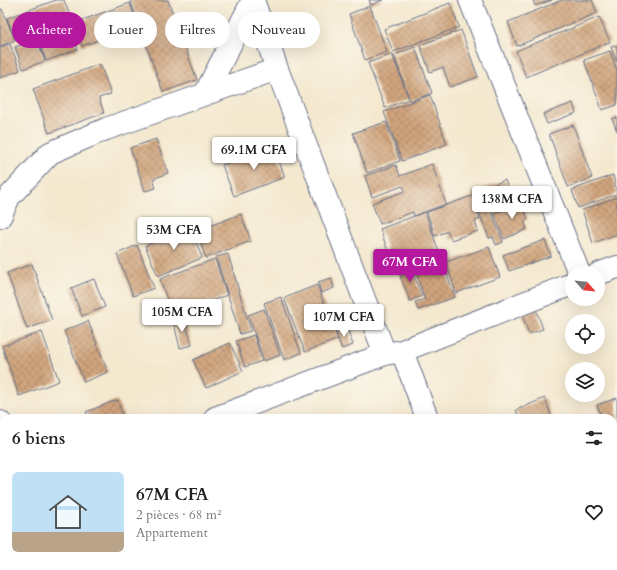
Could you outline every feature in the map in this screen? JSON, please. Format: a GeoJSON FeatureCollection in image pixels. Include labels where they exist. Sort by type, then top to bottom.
{"type":"FeatureCollection","features":[{"type":"Feature","properties":{"kind":"street"},"geometry":{"type":"LineString","coordinates":[[253,0],[277,69],[394,352],[426,414]]}},
{"type":"Feature","properties":{"kind":"street"},"geometry":{"type":"LineString","coordinates":[[205,94],[253,0]]}},
{"type":"Feature","properties":{"kind":"street"},"geometry":{"type":"LineString","coordinates":[[470,0],[576,266]]}},
{"type":"Feature","properties":{"kind":"street"},"geometry":{"type":"LineString","coordinates":[[0,184],[50,153],[106,129],[277,69]]}},
{"type":"Feature","properties":{"kind":"street"},"geometry":{"type":"LineString","coordinates":[[0,217],[9,198],[50,153]]}},
{"type":"Feature","properties":{"kind":"street"},"geometry":{"type":"LineString","coordinates":[[605,271],[617,267]]}},
{"type":"Feature","properties":{"kind":"street"},"geometry":{"type":"LineString","coordinates":[[226,414],[565,287]]}},
{"type":"Feature","properties":{"kind":"building"},"geometry":{"type":"Polygon","coordinates":[[[56,0],[64,0],[68,12],[23,12],[56,0]]]}},
{"type":"Feature","properties":{"kind":"building"},"geometry":{"type":"Polygon","coordinates":[[[130,0],[168,0],[172,12],[165,12],[165,48],[185,48],[197,80],[163,92],[147,48],[157,48],[157,12],[134,12],[130,0]]]}},
{"type":"Feature","properties":{"kind":"building"},"geometry":{"type":"Polygon","coordinates":[[[369,0],[383,0],[371,5],[369,0]]]}},
{"type":"Feature","properties":{"kind":"building"},"geometry":{"type":"Polygon","coordinates":[[[533,0],[552,0],[535,6],[533,0]]]}},
{"type":"Feature","properties":{"kind":"building"},"geometry":{"type":"Polygon","coordinates":[[[562,0],[592,0],[597,13],[517,46],[508,22],[562,0]]]}},
{"type":"Feature","properties":{"kind":"building"},"geometry":{"type":"Polygon","coordinates":[[[130,3],[133,12],[105,12],[130,3]]]}},
{"type":"Feature","properties":{"kind":"building"},"geometry":{"type":"Polygon","coordinates":[[[450,3],[459,27],[393,52],[384,29],[450,3]]]}},
{"type":"Feature","properties":{"kind":"building"},"geometry":{"type":"Polygon","coordinates":[[[370,6],[387,52],[365,60],[349,14],[370,6]]]}},
{"type":"Feature","properties":{"kind":"building"},"geometry":{"type":"Polygon","coordinates":[[[2,9],[12,33],[12,41],[0,46],[0,10],[2,9]]]}},
{"type":"Feature","properties":{"kind":"building"},"geometry":{"type":"Polygon","coordinates":[[[12,16],[12,31],[7,18],[12,16]]]}},
{"type":"Feature","properties":{"kind":"building"},"geometry":{"type":"Polygon","coordinates":[[[94,16],[94,42],[86,45],[86,19],[94,16]]]}},
{"type":"Feature","properties":{"kind":"building"},"geometry":{"type":"Polygon","coordinates":[[[599,17],[610,42],[526,77],[516,51],[599,17]]]}},
{"type":"Feature","properties":{"kind":"building"},"geometry":{"type":"Polygon","coordinates":[[[461,30],[478,77],[450,87],[443,67],[430,72],[420,45],[461,30]]]}},
{"type":"Feature","properties":{"kind":"building"},"geometry":{"type":"Polygon","coordinates":[[[10,44],[20,70],[0,78],[0,47],[10,44]]]}},
{"type":"Feature","properties":{"kind":"building"},"geometry":{"type":"Polygon","coordinates":[[[617,45],[617,62],[611,47],[617,45]]]}},
{"type":"Feature","properties":{"kind":"building"},"geometry":{"type":"Polygon","coordinates":[[[415,47],[432,93],[410,101],[394,55],[415,47]]]}},
{"type":"Feature","properties":{"kind":"building"},"geometry":{"type":"Polygon","coordinates":[[[15,48],[40,48],[45,61],[23,69],[15,48]]]}},
{"type":"Feature","properties":{"kind":"building"},"geometry":{"type":"Polygon","coordinates":[[[41,48],[78,48],[78,49],[46,61],[41,48]]]}},
{"type":"Feature","properties":{"kind":"building"},"geometry":{"type":"Polygon","coordinates":[[[610,51],[617,70],[617,105],[602,110],[584,60],[610,51]]]}},
{"type":"Feature","properties":{"kind":"building"},"geometry":{"type":"Polygon","coordinates":[[[392,54],[409,99],[385,108],[368,63],[392,54]]]}},
{"type":"Feature","properties":{"kind":"building"},"geometry":{"type":"Polygon","coordinates":[[[100,64],[111,94],[99,98],[104,113],[49,133],[33,89],[100,64]]]}},
{"type":"Feature","properties":{"kind":"building"},"geometry":{"type":"Polygon","coordinates":[[[430,95],[447,144],[402,161],[384,112],[430,95]]]}},
{"type":"Feature","properties":{"kind":"building"},"geometry":{"type":"Polygon","coordinates":[[[573,103],[576,113],[547,124],[543,114],[573,103]]]}},
{"type":"Feature","properties":{"kind":"building"},"geometry":{"type":"Polygon","coordinates":[[[617,117],[617,131],[612,119],[617,117]]]}},
{"type":"Feature","properties":{"kind":"building"},"geometry":{"type":"Polygon","coordinates":[[[386,122],[400,161],[367,173],[353,133],[386,122]]]}},
{"type":"Feature","properties":{"kind":"building"},"geometry":{"type":"Polygon","coordinates":[[[573,125],[592,178],[568,187],[549,134],[573,125]]]}},
{"type":"Feature","properties":{"kind":"building"},"geometry":{"type":"Polygon","coordinates":[[[156,139],[168,173],[153,179],[156,188],[145,191],[130,148],[156,139]]]}},
{"type":"Feature","properties":{"kind":"building"},"geometry":{"type":"Polygon","coordinates":[[[273,146],[285,177],[234,196],[222,165],[273,146]]]}},
{"type":"Feature","properties":{"kind":"building"},"geometry":{"type":"Polygon","coordinates":[[[432,164],[446,204],[414,216],[413,212],[380,224],[372,203],[405,191],[403,186],[372,197],[365,176],[396,165],[400,176],[432,164]]]}},
{"type":"Feature","properties":{"kind":"building"},"geometry":{"type":"Polygon","coordinates":[[[613,175],[617,194],[578,208],[572,190],[613,175]]]}},
{"type":"Feature","properties":{"kind":"building"},"geometry":{"type":"Polygon","coordinates":[[[505,180],[508,188],[501,191],[505,202],[500,204],[501,206],[491,211],[503,242],[496,245],[493,237],[489,238],[472,193],[505,180]]]}},
{"type":"Feature","properties":{"kind":"building"},"geometry":{"type":"Polygon","coordinates":[[[472,196],[480,219],[475,221],[478,231],[451,240],[448,231],[435,236],[427,212],[472,196]]]}},
{"type":"Feature","properties":{"kind":"building"},"geometry":{"type":"Polygon","coordinates":[[[617,197],[617,234],[593,243],[582,210],[617,197]]]}},
{"type":"Feature","properties":{"kind":"building"},"geometry":{"type":"Polygon","coordinates":[[[521,202],[528,219],[524,221],[527,229],[504,239],[494,213],[521,202]]]}},
{"type":"Feature","properties":{"kind":"building"},"geometry":{"type":"Polygon","coordinates":[[[425,212],[455,297],[418,310],[415,302],[425,299],[408,250],[390,257],[380,229],[425,212]]]}},
{"type":"Feature","properties":{"kind":"building"},"geometry":{"type":"Polygon","coordinates":[[[241,214],[251,241],[206,258],[196,231],[241,214]]]}},
{"type":"Feature","properties":{"kind":"building"},"geometry":{"type":"Polygon","coordinates":[[[190,226],[202,258],[158,276],[145,246],[190,226]]]}},
{"type":"Feature","properties":{"kind":"building"},"geometry":{"type":"Polygon","coordinates":[[[545,240],[551,256],[509,271],[503,255],[545,240]]]}},
{"type":"Feature","properties":{"kind":"building"},"geometry":{"type":"Polygon","coordinates":[[[137,245],[154,288],[133,296],[117,254],[137,245]]]}},
{"type":"Feature","properties":{"kind":"building"},"geometry":{"type":"Polygon","coordinates":[[[489,247],[500,277],[456,293],[446,262],[489,247]]]}},
{"type":"Feature","properties":{"kind":"building"},"geometry":{"type":"Polygon","coordinates":[[[228,254],[251,331],[240,334],[216,257],[228,254]]]}},
{"type":"Feature","properties":{"kind":"building"},"geometry":{"type":"Polygon","coordinates":[[[215,259],[227,295],[195,307],[196,310],[173,318],[160,279],[215,259]]]}},
{"type":"Feature","properties":{"kind":"building"},"geometry":{"type":"Polygon","coordinates":[[[32,264],[52,320],[27,329],[7,273],[32,264]]]}},
{"type":"Feature","properties":{"kind":"building"},"geometry":{"type":"Polygon","coordinates":[[[410,266],[422,296],[410,301],[398,270],[410,266]]]}},
{"type":"Feature","properties":{"kind":"building"},"geometry":{"type":"Polygon","coordinates":[[[331,278],[334,288],[321,293],[318,282],[331,278]]]}},
{"type":"Feature","properties":{"kind":"building"},"geometry":{"type":"Polygon","coordinates":[[[94,279],[105,307],[82,316],[71,288],[94,279]]]}},
{"type":"Feature","properties":{"kind":"building"},"geometry":{"type":"Polygon","coordinates":[[[317,285],[338,339],[305,352],[284,298],[317,285]]]}},
{"type":"Feature","properties":{"kind":"building"},"geometry":{"type":"Polygon","coordinates":[[[281,297],[301,353],[284,360],[264,303],[281,297]]]}},
{"type":"Feature","properties":{"kind":"building"},"geometry":{"type":"Polygon","coordinates":[[[264,309],[280,355],[264,361],[248,315],[264,309]]]}},
{"type":"Feature","properties":{"kind":"building"},"geometry":{"type":"Polygon","coordinates":[[[536,309],[543,329],[529,334],[522,315],[536,309]]]}},
{"type":"Feature","properties":{"kind":"building"},"geometry":{"type":"Polygon","coordinates":[[[184,317],[192,345],[180,348],[173,320],[184,317]]]}},
{"type":"Feature","properties":{"kind":"building"},"geometry":{"type":"Polygon","coordinates":[[[88,321],[108,372],[84,382],[64,331],[88,321]]]}},
{"type":"Feature","properties":{"kind":"building"},"geometry":{"type":"Polygon","coordinates":[[[347,327],[353,345],[342,349],[335,331],[347,327]]]}},
{"type":"Feature","properties":{"kind":"building"},"geometry":{"type":"Polygon","coordinates":[[[42,332],[59,381],[19,396],[2,346],[42,332]]]}},
{"type":"Feature","properties":{"kind":"building"},"geometry":{"type":"Polygon","coordinates":[[[254,335],[262,361],[245,367],[236,341],[254,335]]]}},
{"type":"Feature","properties":{"kind":"building"},"geometry":{"type":"Polygon","coordinates":[[[230,343],[243,371],[206,388],[193,360],[230,343]]]}},
{"type":"Feature","properties":{"kind":"building"},"geometry":{"type":"Polygon","coordinates":[[[545,398],[551,414],[518,414],[516,410],[545,398]]]}},
{"type":"Feature","properties":{"kind":"building"},"geometry":{"type":"Polygon","coordinates":[[[617,398],[617,414],[600,414],[597,405],[617,398]]]}},
{"type":"Feature","properties":{"kind":"building"},"geometry":{"type":"Polygon","coordinates":[[[117,400],[122,414],[87,414],[86,412],[117,400]]]}}]}
